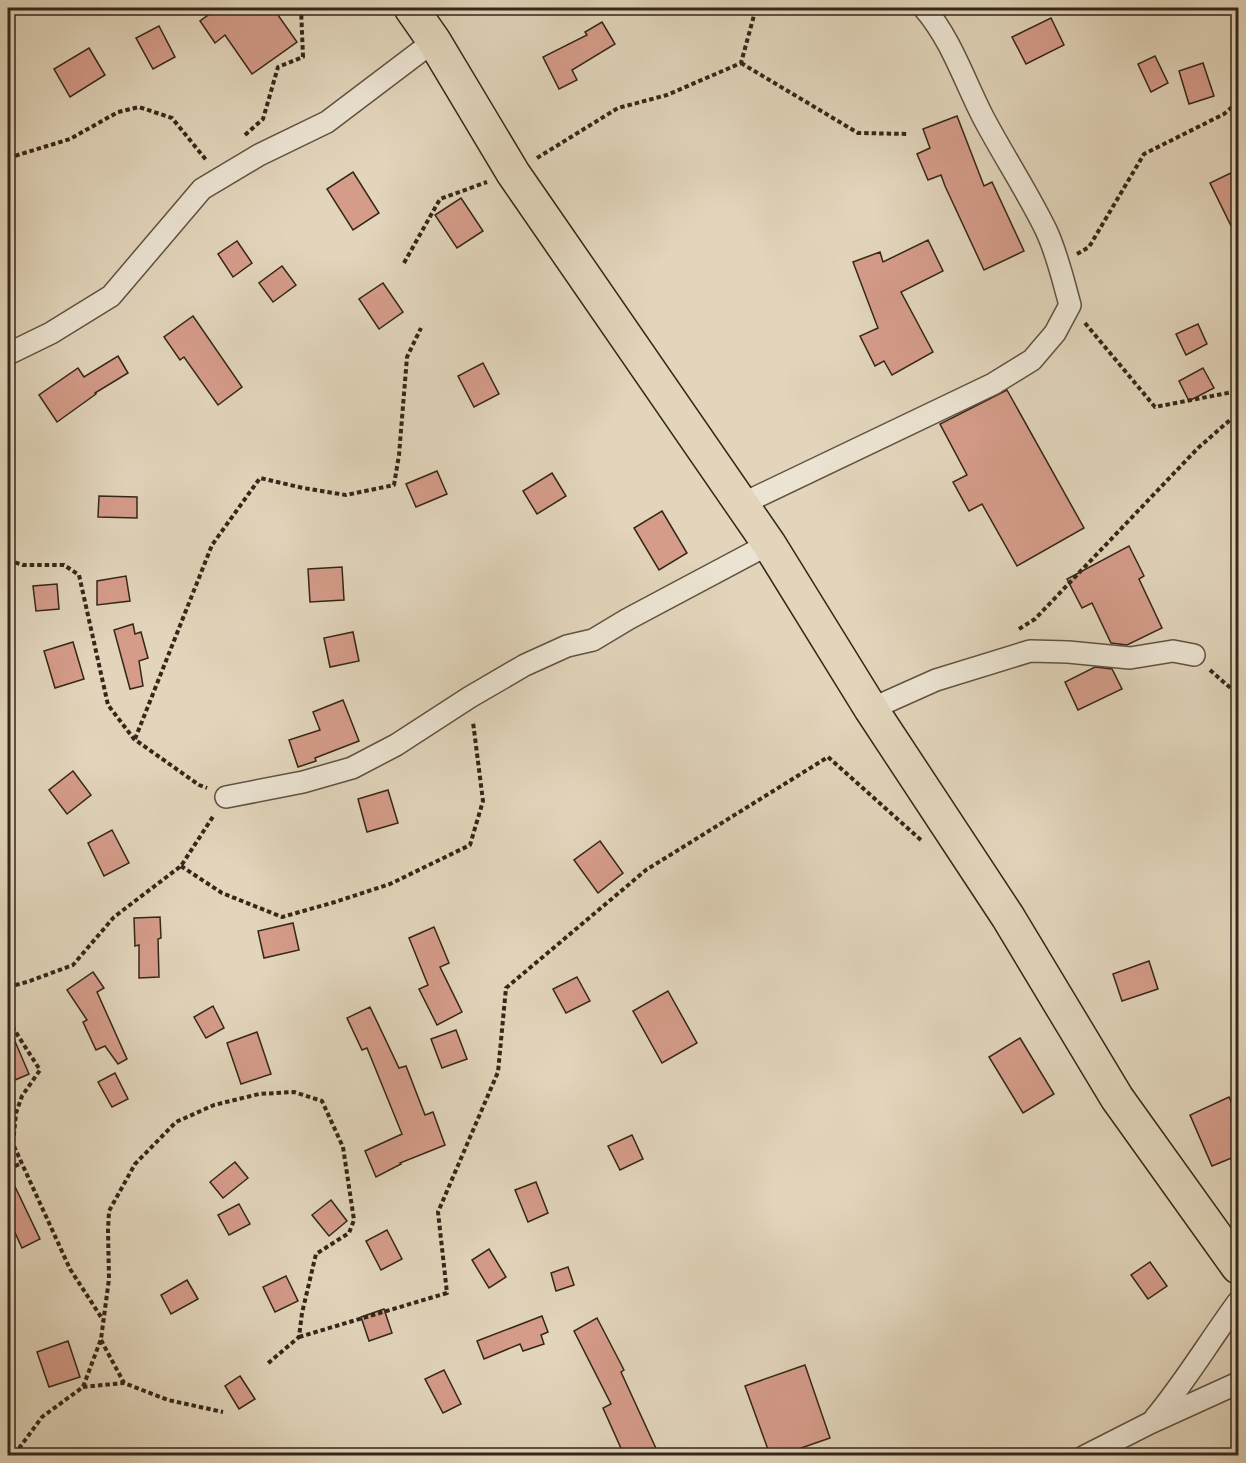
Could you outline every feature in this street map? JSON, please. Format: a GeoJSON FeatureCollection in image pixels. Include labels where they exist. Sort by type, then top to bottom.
{"type":"FeatureCollection","features":[{"type":"Feature","properties":{"kind":"main road"},"geometry":{"type":"LineString","coordinates":[[411,8],[434,41],[513,172],[769,544],[872,709],[1008,917],[1117,1098],[1239,1267]]}},
{"type":"Feature","properties":{"kind":"street"},"geometry":{"type":"LineString","coordinates":[[742,504],[993,384],[1032,360],[1055,333],[1070,305],[1046,231],[982,114],[956,59],[932,17],[924,8]]}},
{"type":"Feature","properties":{"kind":"street"},"geometry":{"type":"LineString","coordinates":[[8,354],[51,333],[111,296],[202,189],[259,155],[327,122],[434,41]]}},
{"type":"Feature","properties":{"kind":"street"},"geometry":{"type":"LineString","coordinates":[[226,797],[303,782],[352,768],[396,745],[525,665],[567,646],[593,640],[769,544]]}},
{"type":"Feature","properties":{"kind":"street"},"geometry":{"type":"LineString","coordinates":[[872,709],[936,680],[1030,651],[1130,658],[1173,651],[1194,656]]}},
{"type":"Feature","properties":{"kind":"street"},"geometry":{"type":"LineString","coordinates":[[1150,1423],[1172,1397],[1239,1302]]}},
{"type":"Feature","properties":{"kind":"street"},"geometry":{"type":"LineString","coordinates":[[1085,1455],[1239,1383]]}},
{"type":"Feature","properties":{"kind":"path"},"geometry":{"type":"LineString","coordinates":[[237,142],[263,119],[278,67],[303,57],[301,8]]}},
{"type":"Feature","properties":{"kind":"path"},"geometry":{"type":"LineString","coordinates":[[741,63],[756,8]]}},
{"type":"Feature","properties":{"kind":"path"},"geometry":{"type":"LineString","coordinates":[[741,63],[858,133],[908,134]]}},
{"type":"Feature","properties":{"kind":"path"},"geometry":{"type":"LineString","coordinates":[[404,263],[441,199],[513,172],[618,108],[667,95],[741,63]]}},
{"type":"Feature","properties":{"kind":"path"},"geometry":{"type":"LineString","coordinates":[[1059,267],[1089,247],[1143,154],[1224,114],[1239,102]]}},
{"type":"Feature","properties":{"kind":"path"},"geometry":{"type":"LineString","coordinates":[[8,158],[70,138],[118,112],[140,107],[172,118],[211,165],[214,169],[202,189]]}},
{"type":"Feature","properties":{"kind":"path"},"geometry":{"type":"LineString","coordinates":[[1070,305],[1155,407],[1239,391]]}},
{"type":"Feature","properties":{"kind":"path"},"geometry":{"type":"LineString","coordinates":[[134,739],[212,545],[260,478],[346,495],[394,485],[399,455],[407,357],[421,328]]}},
{"type":"Feature","properties":{"kind":"path"},"geometry":{"type":"LineString","coordinates":[[1015,631],[1035,619],[1198,448],[1239,413]]}},
{"type":"Feature","properties":{"kind":"path"},"geometry":{"type":"LineString","coordinates":[[8,560],[23,565],[64,566],[79,575],[108,705],[134,739],[199,785],[226,797],[181,866],[114,917],[73,965],[8,987]]}},
{"type":"Feature","properties":{"kind":"path"},"geometry":{"type":"LineString","coordinates":[[1194,656],[1235,692],[1239,690]]}},
{"type":"Feature","properties":{"kind":"path"},"geometry":{"type":"LineString","coordinates":[[181,866],[222,893],[282,917],[390,884],[470,845],[483,801],[470,697]]}},
{"type":"Feature","properties":{"kind":"path"},"geometry":{"type":"LineString","coordinates":[[266,1365],[300,1337],[447,1293],[438,1212],[498,1072],[506,988],[646,870],[828,757],[922,841]]}},
{"type":"Feature","properties":{"kind":"path"},"geometry":{"type":"LineString","coordinates":[[8,1020],[40,1070],[22,1096],[16,1113],[13,1144],[70,1269],[103,1320]]}},
{"type":"Feature","properties":{"kind":"path"},"geometry":{"type":"LineString","coordinates":[[83,1387],[101,1339],[109,1279],[109,1211],[135,1164],[176,1122],[214,1105],[259,1094],[294,1092],[322,1101],[343,1147],[354,1220],[349,1233],[316,1254],[302,1313],[300,1337]]}},
{"type":"Feature","properties":{"kind":"path"},"geometry":{"type":"LineString","coordinates":[[8,1168],[22,1163]]}},
{"type":"Feature","properties":{"kind":"path"},"geometry":{"type":"LineString","coordinates":[[101,1339],[124,1383]]}},
{"type":"Feature","properties":{"kind":"path"},"geometry":{"type":"LineString","coordinates":[[18,1455],[20,1448],[42,1417],[83,1387],[124,1383],[168,1400],[223,1412]]}},
{"type":"Feature","properties":{"kind":"building"},"geometry":{"type":"Polygon","coordinates":[[[218,8],[273,8],[297,42],[252,74],[225,35],[215,43],[200,21],[218,8]]]}},
{"type":"Feature","properties":{"kind":"building"},"geometry":{"type":"Polygon","coordinates":[[[1051,18],[1064,45],[1026,64],[1012,37],[1051,18]]]}},
{"type":"Feature","properties":{"kind":"building"},"geometry":{"type":"Polygon","coordinates":[[[602,22],[615,44],[572,70],[577,80],[559,89],[543,57],[587,35],[585,32],[602,22]]]}},
{"type":"Feature","properties":{"kind":"building"},"geometry":{"type":"Polygon","coordinates":[[[159,26],[175,57],[153,69],[136,38],[159,26]]]}},
{"type":"Feature","properties":{"kind":"building"},"geometry":{"type":"Polygon","coordinates":[[[89,48],[105,75],[70,97],[54,69],[89,48]]]}},
{"type":"Feature","properties":{"kind":"building"},"geometry":{"type":"Polygon","coordinates":[[[1155,56],[1168,83],[1151,92],[1138,64],[1155,56]]]}},
{"type":"Feature","properties":{"kind":"building"},"geometry":{"type":"Polygon","coordinates":[[[1203,63],[1214,96],[1189,104],[1179,71],[1203,63]]]}},
{"type":"Feature","properties":{"kind":"building"},"geometry":{"type":"Polygon","coordinates":[[[957,116],[984,186],[992,182],[1024,251],[984,270],[941,175],[928,180],[917,154],[930,148],[923,129],[957,116]]]}},
{"type":"Feature","properties":{"kind":"building"},"geometry":{"type":"Polygon","coordinates":[[[1239,169],[1239,242],[1210,183],[1239,169]]]}},
{"type":"Feature","properties":{"kind":"building"},"geometry":{"type":"Polygon","coordinates":[[[353,172],[379,213],[353,230],[327,189],[353,172]]]}},
{"type":"Feature","properties":{"kind":"building"},"geometry":{"type":"Polygon","coordinates":[[[461,198],[483,231],[457,248],[435,215],[461,198]]]}},
{"type":"Feature","properties":{"kind":"building"},"geometry":{"type":"Polygon","coordinates":[[[928,240],[943,271],[901,292],[933,352],[892,375],[884,361],[875,366],[860,336],[878,328],[853,262],[880,252],[883,262],[928,240]]]}},
{"type":"Feature","properties":{"kind":"building"},"geometry":{"type":"Polygon","coordinates":[[[237,241],[252,263],[233,277],[218,254],[237,241]]]}},
{"type":"Feature","properties":{"kind":"building"},"geometry":{"type":"Polygon","coordinates":[[[282,266],[296,285],[273,302],[259,283],[282,266]]]}},
{"type":"Feature","properties":{"kind":"building"},"geometry":{"type":"Polygon","coordinates":[[[383,283],[403,312],[379,329],[359,299],[383,283]]]}},
{"type":"Feature","properties":{"kind":"building"},"geometry":{"type":"Polygon","coordinates":[[[193,316],[242,387],[218,405],[184,357],[180,360],[164,337],[193,316]]]}},
{"type":"Feature","properties":{"kind":"building"},"geometry":{"type":"Polygon","coordinates":[[[1198,324],[1207,344],[1186,355],[1176,334],[1198,324]]]}},
{"type":"Feature","properties":{"kind":"building"},"geometry":{"type":"Polygon","coordinates":[[[118,356],[128,373],[95,393],[57,422],[39,395],[78,368],[84,377],[118,356]]]}},
{"type":"Feature","properties":{"kind":"building"},"geometry":{"type":"Polygon","coordinates":[[[483,363],[499,394],[474,407],[458,376],[483,363]]]}},
{"type":"Feature","properties":{"kind":"building"},"geometry":{"type":"Polygon","coordinates":[[[1203,368],[1214,388],[1189,401],[1179,381],[1203,368]]]}},
{"type":"Feature","properties":{"kind":"building"},"geometry":{"type":"Polygon","coordinates":[[[1007,390],[1084,528],[1017,566],[982,504],[969,511],[953,482],[967,475],[940,424],[1007,390]]]}},
{"type":"Feature","properties":{"kind":"building"},"geometry":{"type":"Polygon","coordinates":[[[437,471],[447,494],[416,507],[406,484],[437,471]]]}},
{"type":"Feature","properties":{"kind":"building"},"geometry":{"type":"Polygon","coordinates":[[[552,473],[566,496],[537,514],[523,491],[552,473]]]}},
{"type":"Feature","properties":{"kind":"building"},"geometry":{"type":"Polygon","coordinates":[[[99,496],[137,497],[137,518],[98,517],[99,496]]]}},
{"type":"Feature","properties":{"kind":"building"},"geometry":{"type":"Polygon","coordinates":[[[662,511],[687,553],[659,570],[634,528],[662,511]]]}},
{"type":"Feature","properties":{"kind":"building"},"geometry":{"type":"Polygon","coordinates":[[[1129,546],[1144,576],[1139,579],[1162,628],[1127,645],[1111,643],[1092,603],[1082,608],[1067,579],[1129,546]]]}},
{"type":"Feature","properties":{"kind":"building"},"geometry":{"type":"Polygon","coordinates":[[[342,567],[344,600],[310,602],[308,569],[342,567]]]}},
{"type":"Feature","properties":{"kind":"building"},"geometry":{"type":"Polygon","coordinates":[[[126,576],[130,601],[97,605],[97,581],[126,576]]]}},
{"type":"Feature","properties":{"kind":"building"},"geometry":{"type":"Polygon","coordinates":[[[57,584],[59,609],[36,611],[33,586],[57,584]]]}},
{"type":"Feature","properties":{"kind":"building"},"geometry":{"type":"Polygon","coordinates":[[[133,624],[135,634],[141,632],[148,658],[139,661],[143,686],[130,689],[114,630],[133,624]]]}},
{"type":"Feature","properties":{"kind":"building"},"geometry":{"type":"Polygon","coordinates":[[[353,632],[359,661],[330,667],[324,638],[353,632]]]}},
{"type":"Feature","properties":{"kind":"building"},"geometry":{"type":"Polygon","coordinates":[[[73,642],[84,679],[55,688],[44,651],[73,642]]]}},
{"type":"Feature","properties":{"kind":"building"},"geometry":{"type":"Polygon","coordinates":[[[1095,667],[1112,669],[1122,689],[1078,710],[1065,682],[1095,667]]]}},
{"type":"Feature","properties":{"kind":"building"},"geometry":{"type":"Polygon","coordinates":[[[343,700],[359,741],[298,767],[289,740],[320,730],[313,712],[343,700]]]}},
{"type":"Feature","properties":{"kind":"building"},"geometry":{"type":"Polygon","coordinates":[[[73,771],[91,795],[67,814],[49,790],[73,771]]]}},
{"type":"Feature","properties":{"kind":"building"},"geometry":{"type":"Polygon","coordinates":[[[388,790],[398,823],[367,832],[358,799],[388,790]]]}},
{"type":"Feature","properties":{"kind":"building"},"geometry":{"type":"Polygon","coordinates":[[[112,830],[129,863],[104,876],[88,843],[112,830]]]}},
{"type":"Feature","properties":{"kind":"building"},"geometry":{"type":"Polygon","coordinates":[[[600,841],[623,873],[598,893],[574,860],[600,841]]]}},
{"type":"Feature","properties":{"kind":"building"},"geometry":{"type":"Polygon","coordinates":[[[160,917],[159,977],[139,978],[139,945],[135,946],[134,918],[160,917]]]}},
{"type":"Feature","properties":{"kind":"building"},"geometry":{"type":"Polygon","coordinates":[[[293,923],[299,950],[264,958],[258,931],[293,923]]]}},
{"type":"Feature","properties":{"kind":"building"},"geometry":{"type":"Polygon","coordinates":[[[434,927],[449,963],[440,967],[462,1012],[437,1025],[419,989],[428,985],[409,938],[434,927]]]}},
{"type":"Feature","properties":{"kind":"building"},"geometry":{"type":"Polygon","coordinates":[[[1149,961],[1158,989],[1122,1001],[1113,974],[1149,961]]]}},
{"type":"Feature","properties":{"kind":"building"},"geometry":{"type":"Polygon","coordinates":[[[93,972],[104,988],[97,992],[127,1059],[118,1064],[105,1046],[96,1050],[83,1022],[87,1020],[67,990],[93,972]]]}},
{"type":"Feature","properties":{"kind":"building"},"geometry":{"type":"Polygon","coordinates":[[[577,977],[590,1001],[566,1013],[553,989],[577,977]]]}},
{"type":"Feature","properties":{"kind":"building"},"geometry":{"type":"Polygon","coordinates":[[[668,991],[697,1043],[662,1063],[633,1011],[668,991]]]}},
{"type":"Feature","properties":{"kind":"building"},"geometry":{"type":"Polygon","coordinates":[[[213,1006],[224,1028],[206,1038],[194,1017],[213,1006]]]}},
{"type":"Feature","properties":{"kind":"building"},"geometry":{"type":"Polygon","coordinates":[[[370,1007],[399,1068],[406,1066],[425,1115],[433,1112],[445,1145],[400,1163],[376,1177],[365,1151],[402,1134],[367,1048],[362,1050],[347,1018],[370,1007]]]}},
{"type":"Feature","properties":{"kind":"building"},"geometry":{"type":"Polygon","coordinates":[[[8,1025],[29,1074],[8,1083],[8,1025]]]}},
{"type":"Feature","properties":{"kind":"building"},"geometry":{"type":"Polygon","coordinates":[[[456,1030],[467,1059],[442,1068],[431,1039],[456,1030]]]}},
{"type":"Feature","properties":{"kind":"building"},"geometry":{"type":"Polygon","coordinates":[[[257,1032],[271,1074],[241,1084],[227,1043],[257,1032]]]}},
{"type":"Feature","properties":{"kind":"building"},"geometry":{"type":"Polygon","coordinates":[[[1020,1038],[1054,1094],[1023,1113],[989,1057],[1020,1038]]]}},
{"type":"Feature","properties":{"kind":"building"},"geometry":{"type":"Polygon","coordinates":[[[115,1073],[128,1099],[112,1107],[98,1082],[115,1073]]]}},
{"type":"Feature","properties":{"kind":"building"},"geometry":{"type":"Polygon","coordinates":[[[1229,1097],[1239,1118],[1239,1155],[1212,1166],[1190,1115],[1229,1097]]]}},
{"type":"Feature","properties":{"kind":"building"},"geometry":{"type":"Polygon","coordinates":[[[632,1135],[643,1159],[620,1170],[608,1146],[632,1135]]]}},
{"type":"Feature","properties":{"kind":"building"},"geometry":{"type":"Polygon","coordinates":[[[235,1162],[248,1178],[223,1198],[210,1182],[235,1162]]]}},
{"type":"Feature","properties":{"kind":"building"},"geometry":{"type":"Polygon","coordinates":[[[8,1172],[40,1239],[22,1248],[8,1217],[8,1172]]]}},
{"type":"Feature","properties":{"kind":"building"},"geometry":{"type":"Polygon","coordinates":[[[536,1182],[548,1213],[528,1222],[515,1190],[536,1182]]]}},
{"type":"Feature","properties":{"kind":"building"},"geometry":{"type":"Polygon","coordinates":[[[331,1200],[347,1221],[329,1236],[312,1215],[331,1200]]]}},
{"type":"Feature","properties":{"kind":"building"},"geometry":{"type":"Polygon","coordinates":[[[239,1204],[250,1224],[229,1235],[218,1215],[239,1204]]]}},
{"type":"Feature","properties":{"kind":"building"},"geometry":{"type":"Polygon","coordinates":[[[387,1230],[402,1259],[381,1270],[366,1241],[387,1230]]]}},
{"type":"Feature","properties":{"kind":"building"},"geometry":{"type":"Polygon","coordinates":[[[489,1249],[506,1277],[489,1288],[472,1260],[489,1249]]]}},
{"type":"Feature","properties":{"kind":"building"},"geometry":{"type":"Polygon","coordinates":[[[1150,1262],[1167,1286],[1148,1299],[1131,1275],[1150,1262]]]}},
{"type":"Feature","properties":{"kind":"building"},"geometry":{"type":"Polygon","coordinates":[[[568,1267],[574,1285],[556,1291],[551,1273],[568,1267]]]}},
{"type":"Feature","properties":{"kind":"building"},"geometry":{"type":"Polygon","coordinates":[[[286,1276],[298,1301],[275,1312],[263,1287],[286,1276]]]}},
{"type":"Feature","properties":{"kind":"building"},"geometry":{"type":"Polygon","coordinates":[[[187,1280],[198,1299],[171,1314],[161,1295],[187,1280]]]}},
{"type":"Feature","properties":{"kind":"building"},"geometry":{"type":"Polygon","coordinates":[[[384,1309],[392,1333],[369,1341],[361,1317],[384,1309]]]}},
{"type":"Feature","properties":{"kind":"building"},"geometry":{"type":"Polygon","coordinates":[[[542,1316],[548,1332],[541,1335],[544,1344],[523,1351],[520,1344],[484,1359],[477,1341],[542,1316]]]}},
{"type":"Feature","properties":{"kind":"building"},"geometry":{"type":"Polygon","coordinates":[[[597,1318],[624,1370],[621,1372],[659,1455],[624,1455],[603,1408],[611,1404],[574,1331],[597,1318]]]}},
{"type":"Feature","properties":{"kind":"building"},"geometry":{"type":"Polygon","coordinates":[[[68,1341],[80,1377],[49,1387],[37,1352],[68,1341]]]}},
{"type":"Feature","properties":{"kind":"building"},"geometry":{"type":"Polygon","coordinates":[[[805,1365],[830,1438],[781,1455],[770,1455],[745,1386],[805,1365]]]}},
{"type":"Feature","properties":{"kind":"building"},"geometry":{"type":"Polygon","coordinates":[[[444,1370],[461,1404],[443,1413],[425,1379],[444,1370]]]}},
{"type":"Feature","properties":{"kind":"building"},"geometry":{"type":"Polygon","coordinates":[[[240,1376],[255,1399],[239,1409],[225,1386],[240,1376]]]}}]}
